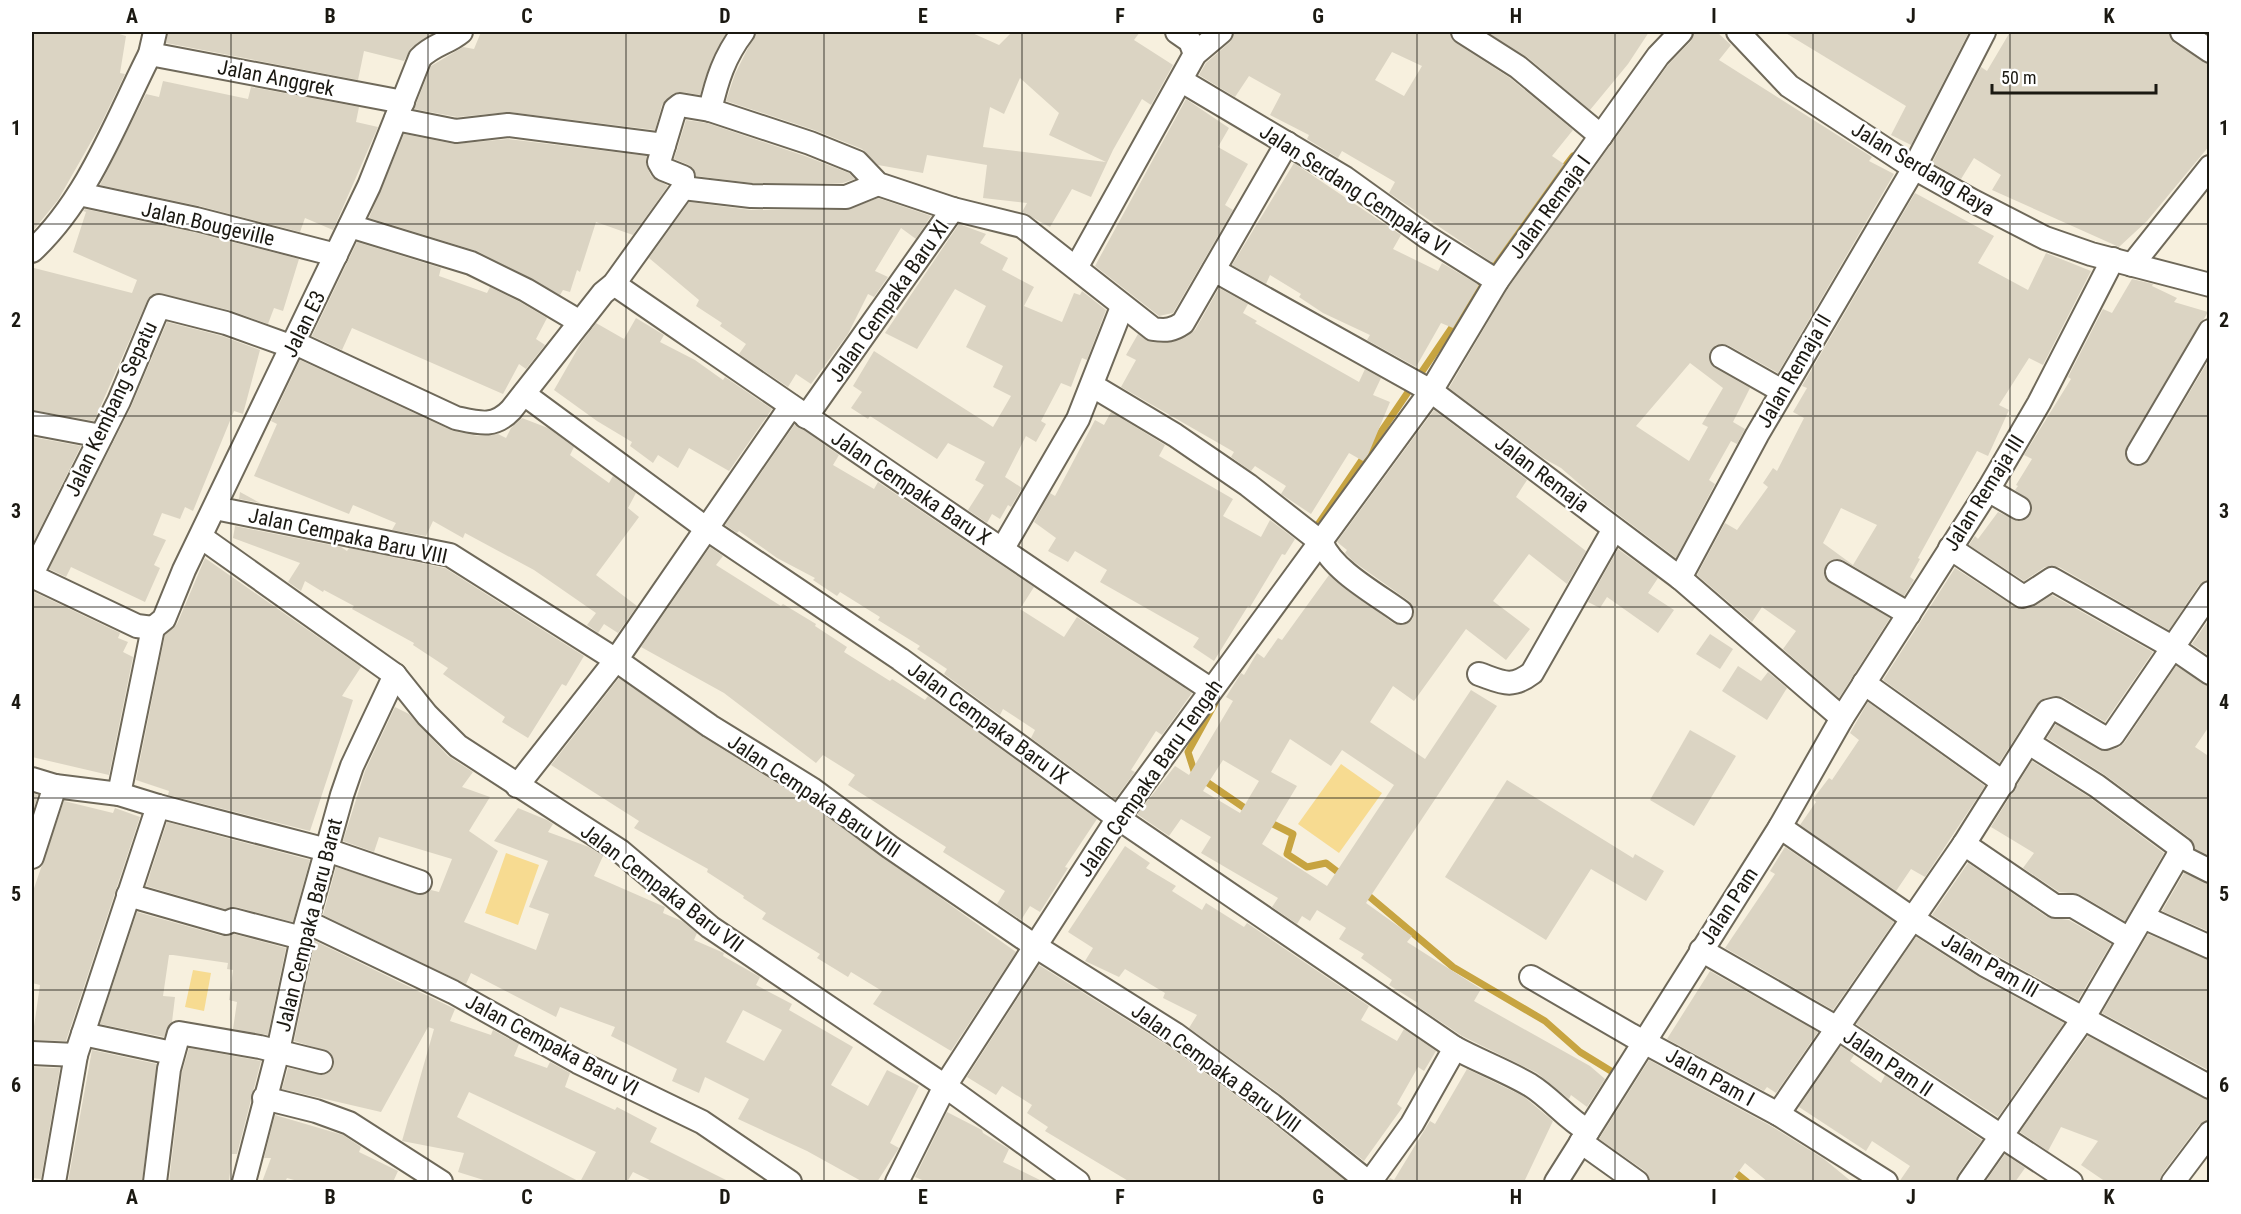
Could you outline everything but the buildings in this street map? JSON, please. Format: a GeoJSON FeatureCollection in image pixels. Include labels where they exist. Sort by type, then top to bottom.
{"type":"FeatureCollection","features":[{"type":"Feature","properties":{"kind":"street"},"geometry":{"type":"LineString","coordinates":[[32,250],[55,227],[79,194],[150,54],[155,32]]}},
{"type":"Feature","properties":{"kind":"street","name":"Jalan E3"},"geometry":{"type":"LineString","coordinates":[[153,628],[164,619],[184,570],[350,226],[400,111],[420,58],[429,48],[451,40],[461,32]]}},
{"type":"Feature","properties":{"kind":"street"},"geometry":{"type":"LineString","coordinates":[[710,110],[721,67],[730,48],[743,32]]}},
{"type":"Feature","properties":{"kind":"street"},"geometry":{"type":"LineString","coordinates":[[1177,32],[1190,41],[1195,54]]}},
{"type":"Feature","properties":{"kind":"street"},"geometry":{"type":"LineString","coordinates":[[1076,268],[1195,54],[1221,32]]}},
{"type":"Feature","properties":{"kind":"street"},"geometry":{"type":"LineString","coordinates":[[1462,32],[1518,66],[1593,130]]}},
{"type":"Feature","properties":{"kind":"street","name":"Jalan Remaja I"},"geometry":{"type":"LineString","coordinates":[[1418,383],[1593,130],[1681,32]]}},
{"type":"Feature","properties":{"kind":"street","name":"Jalan Serdang Raya"},"geometry":{"type":"LineString","coordinates":[[1738,32],[1789,86],[1914,168],[2045,238],[2210,285]]}},
{"type":"Feature","properties":{"kind":"street","name":"Jalan Remaja II"},"geometry":{"type":"LineString","coordinates":[[1680,578],[1782,391],[1914,168],[1984,32]]}},
{"type":"Feature","properties":{"kind":"street"},"geometry":{"type":"LineString","coordinates":[[2182,32],[2210,51]]}},
{"type":"Feature","properties":{"kind":"street","name":"Jalan Anggrek"},"geometry":{"type":"LineString","coordinates":[[150,54],[400,111],[456,131],[508,125],[664,145]]}},
{"type":"Feature","properties":{"kind":"street","name":"Jalan Serdang Cempaka VI"},"geometry":{"type":"LineString","coordinates":[[1182,81],[1235,115],[1345,178],[1490,277]]}},
{"type":"Feature","properties":{"kind":"street"},"geometry":{"type":"LineString","coordinates":[[294,345],[456,418],[482,424],[498,422],[524,394],[603,292],[614,284],[683,188],[683,177],[661,166],[664,145],[677,106],[710,110],[810,143],[857,162],[878,184],[953,209]]}},
{"type":"Feature","properties":{"kind":"street","name":"Jalan Cempaka Baru XI"},"geometry":{"type":"LineString","coordinates":[[518,786],[616,660],[707,529],[953,209],[1022,226],[1122,307],[1154,328],[1164,331],[1184,324],[1287,143]]}},
{"type":"Feature","properties":{"kind":"street","name":"Jalan Remaja III"},"geometry":{"type":"LineString","coordinates":[[1842,718],[1989,490],[2123,262],[2210,167]]}},
{"type":"Feature","properties":{"kind":"street"},"geometry":{"type":"LineString","coordinates":[[683,188],[751,196],[815,198],[846,197],[878,184]]}},
{"type":"Feature","properties":{"kind":"street","name":"Jalan Bougeville"},"geometry":{"type":"LineString","coordinates":[[79,194],[196,219],[336,255]]}},
{"type":"Feature","properties":{"kind":"street"},"geometry":{"type":"LineString","coordinates":[[350,226],[471,263],[526,290],[580,322]]}},
{"type":"Feature","properties":{"kind":"street","name":"Jalan Remaja"},"geometry":{"type":"LineString","coordinates":[[1214,270],[1418,383],[1680,578],[1842,718]]}},
{"type":"Feature","properties":{"kind":"street","name":"Jalan Cempaka Baru X"},"geometry":{"type":"LineString","coordinates":[[614,284],[905,486],[1214,684]]}},
{"type":"Feature","properties":{"kind":"street","name":"Jalan Kembang Sepatu"},"geometry":{"type":"LineString","coordinates":[[32,575],[119,401],[159,306],[226,323],[294,345]]}},
{"type":"Feature","properties":{"kind":"street"},"geometry":{"type":"LineString","coordinates":[[1003,548],[1078,419],[1093,386],[1122,307]]}},
{"type":"Feature","properties":{"kind":"street"},"geometry":{"type":"LineString","coordinates":[[2138,453],[2210,331]]}},
{"type":"Feature","properties":{"kind":"street"},"geometry":{"type":"LineString","coordinates":[[1722,357],[1782,391]]}},
{"type":"Feature","properties":{"kind":"street","name":"Jalan Cempaka Baru Tengah"},"geometry":{"type":"LineString","coordinates":[[897,1182],[945,1086],[1118,818],[1214,684],[1418,383]]}},
{"type":"Feature","properties":{"kind":"street"},"geometry":{"type":"LineString","coordinates":[[1093,386],[1174,435],[1248,485],[1313,536],[1326,554],[1341,567],[1401,612]]}},
{"type":"Feature","properties":{"kind":"street","name":"Jalan Cempaka Baru IX"},"geometry":{"type":"LineString","coordinates":[[524,394],[707,529],[900,659],[1118,818],[1455,1048],[1530,1085],[1547,1097],[1585,1136],[1637,1182]]}},
{"type":"Feature","properties":{"kind":"street"},"geometry":{"type":"LineString","coordinates":[[32,423],[101,436]]}},
{"type":"Feature","properties":{"kind":"street"},"geometry":{"type":"LineString","coordinates":[[1989,490],[2019,508]]}},
{"type":"Feature","properties":{"kind":"street","name":"Jalan Cempaka Baru VIII"},"geometry":{"type":"LineString","coordinates":[[215,508],[450,555],[616,660],[710,726],[812,789],[890,847],[1035,946],[1175,1034],[1272,1105],[1369,1182]]}},
{"type":"Feature","properties":{"kind":"street"},"geometry":{"type":"LineString","coordinates":[[1479,674],[1508,684],[1521,681],[1532,673],[1614,529]]}},
{"type":"Feature","properties":{"kind":"street","name":"Jalan Cempaka Baru VII"},"geometry":{"type":"LineString","coordinates":[[201,537],[394,675],[427,715],[458,746],[620,851],[710,927],[945,1086],[1078,1182]]}},
{"type":"Feature","properties":{"kind":"street"},"geometry":{"type":"LineString","coordinates":[[1950,548],[2022,596],[2052,579],[2172,647],[2210,673]]}},
{"type":"Feature","properties":{"kind":"street"},"geometry":{"type":"LineString","coordinates":[[1837,572],[1909,614]]}},
{"type":"Feature","properties":{"kind":"street"},"geometry":{"type":"LineString","coordinates":[[32,575],[137,626],[153,628],[119,794]]}},
{"type":"Feature","properties":{"kind":"street"},"geometry":{"type":"LineString","coordinates":[[1778,1114],[1839,1029],[1964,844],[2048,711],[2056,710],[2105,738],[2113,735],[2210,593]]}},
{"type":"Feature","properties":{"kind":"street","name":"Jalan Cempaka Baru Barat"},"geometry":{"type":"LineString","coordinates":[[244,1182],[278,1051],[304,930],[327,850],[352,766],[394,675]]}},
{"type":"Feature","properties":{"kind":"street"},"geometry":{"type":"LineString","coordinates":[[1864,683],[2004,783]]}},
{"type":"Feature","properties":{"kind":"street","name":"Jalan Pam"},"geometry":{"type":"LineString","coordinates":[[1556,1182],[1611,1091],[1780,827],[1842,718]]}},
{"type":"Feature","properties":{"kind":"street"},"geometry":{"type":"LineString","coordinates":[[1969,1182],[1998,1137],[2083,1019],[2144,917],[2181,846],[2097,786],[2029,743]]}},
{"type":"Feature","properties":{"kind":"street"},"geometry":{"type":"LineString","coordinates":[[32,779],[55,786],[119,794],[327,850],[420,882]]}},
{"type":"Feature","properties":{"kind":"street"},"geometry":{"type":"LineString","coordinates":[[32,860],[55,786]]}},
{"type":"Feature","properties":{"kind":"street"},"geometry":{"type":"LineString","coordinates":[[54,1182],[80,1045],[158,806]]}},
{"type":"Feature","properties":{"kind":"street","name":"Jalan Pam III"},"geometry":{"type":"LineString","coordinates":[[1780,827],[1912,919],[1985,965],[2210,1087]]}},
{"type":"Feature","properties":{"kind":"street"},"geometry":{"type":"LineString","coordinates":[[1964,844],[2055,906],[2073,906],[2129,939]]}},
{"type":"Feature","properties":{"kind":"street"},"geometry":{"type":"LineString","coordinates":[[2178,855],[2210,871]]}},
{"type":"Feature","properties":{"kind":"street","name":"Jalan Cempaka Baru VI"},"geometry":{"type":"LineString","coordinates":[[128,895],[226,923],[233,920],[304,930],[453,992],[578,1062],[702,1122],[790,1182]]}},
{"type":"Feature","properties":{"kind":"street"},"geometry":{"type":"LineString","coordinates":[[2144,917],[2210,947]]}},
{"type":"Feature","properties":{"kind":"street","name":"Jalan Pam II"},"geometry":{"type":"LineString","coordinates":[[1701,950],[1839,1029],[1998,1137],[2071,1182]]}},
{"type":"Feature","properties":{"kind":"street","name":"Jalan Pam I"},"geometry":{"type":"LineString","coordinates":[[1531,977],[1778,1114],[1886,1182]]}},
{"type":"Feature","properties":{"kind":"street"},"geometry":{"type":"LineString","coordinates":[[155,1182],[176,1043]]}},
{"type":"Feature","properties":{"kind":"street"},"geometry":{"type":"LineString","coordinates":[[32,1053],[80,1045],[176,1043],[278,1051],[321,1062]]}},
{"type":"Feature","properties":{"kind":"street"},"geometry":{"type":"LineString","coordinates":[[1369,1182],[1412,1124],[1455,1048]]}},
{"type":"Feature","properties":{"kind":"street"},"geometry":{"type":"LineString","coordinates":[[264,1098],[315,1111],[348,1123],[441,1182]]}},
{"type":"Feature","properties":{"kind":"street"},"geometry":{"type":"LineString","coordinates":[[2173,1182],[2210,1133]]}},
{"type":"Feature","properties":{"kind":"shaded area"},"geometry":{"type":"Polygon","coordinates":[[[1341,764],[1382,793],[1339,853],[1298,824],[1341,764]]]}},
{"type":"Feature","properties":{"kind":"shaded area"},"geometry":{"type":"Polygon","coordinates":[[[506,853],[539,865],[518,925],[485,913],[506,853]]]}},
{"type":"Feature","properties":{"kind":"shaded area"},"geometry":{"type":"Polygon","coordinates":[[[193,970],[211,973],[204,1011],[185,1007],[193,970]]]}},
{"type":"Feature","properties":{"kind":"waterway"},"geometry":{"type":"LineString","coordinates":[[1313,532],[1531,211],[1573,156]]}},
{"type":"Feature","properties":{"kind":"waterway"},"geometry":{"type":"LineString","coordinates":[[1215,703],[1188,752],[1195,774],[1249,811]]}},
{"type":"Feature","properties":{"kind":"waterway"},"geometry":{"type":"LineString","coordinates":[[1267,821],[1293,834],[1287,854],[1307,867],[1326,863],[1343,876]]}},
{"type":"Feature","properties":{"kind":"waterway"},"geometry":{"type":"LineString","coordinates":[[1364,892],[1453,967],[1545,1021],[1580,1052],[1619,1076]]}},
{"type":"Feature","properties":{"kind":"waterway"},"geometry":{"type":"LineString","coordinates":[[1731,1169],[1747,1182]]}}]}
